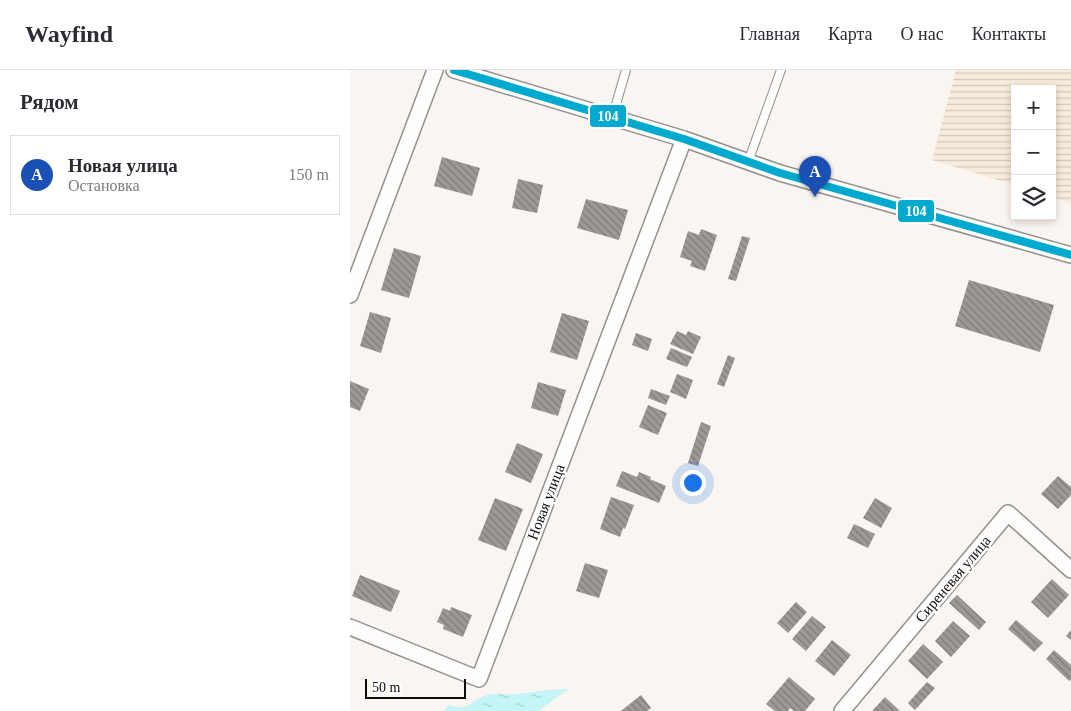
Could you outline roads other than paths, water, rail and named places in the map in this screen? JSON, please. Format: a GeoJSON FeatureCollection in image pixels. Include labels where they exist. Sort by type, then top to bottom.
{"type":"FeatureCollection","features":[{"type":"Feature","properties":{"kind":"street"},"geometry":{"type":"LineString","coordinates":[[350,295],[435,70]]}},
{"type":"Feature","properties":{"kind":"street"},"geometry":{"type":"LineString","coordinates":[[454,70],[684,139],[780,173],[1071,255]]}},
{"type":"Feature","properties":{"kind":"street","name":"Новая улица"},"geometry":{"type":"LineString","coordinates":[[350,628],[479,679],[684,139]]}},
{"type":"Feature","properties":{"kind":"street","name":"Сиреневая улица"},"geometry":{"type":"LineString","coordinates":[[842,711],[1008,513],[1071,570]]}},
{"type":"Feature","properties":{"kind":"lane"},"geometry":{"type":"LineString","coordinates":[[612,118],[626,70]]}},
{"type":"Feature","properties":{"kind":"lane"},"geometry":{"type":"LineString","coordinates":[[748,162],[782,70]]}},
{"type":"Feature","properties":{"kind":"water"},"geometry":{"type":"Polygon","coordinates":[[[569,689],[538,711],[443,711],[449,705],[464,707],[488,695],[569,689]]]}},
{"type":"Feature","properties":{"kind":"place","name":"Новая улица"},"geometry":{"type":"Point","coordinates":[815,197]}}]}
